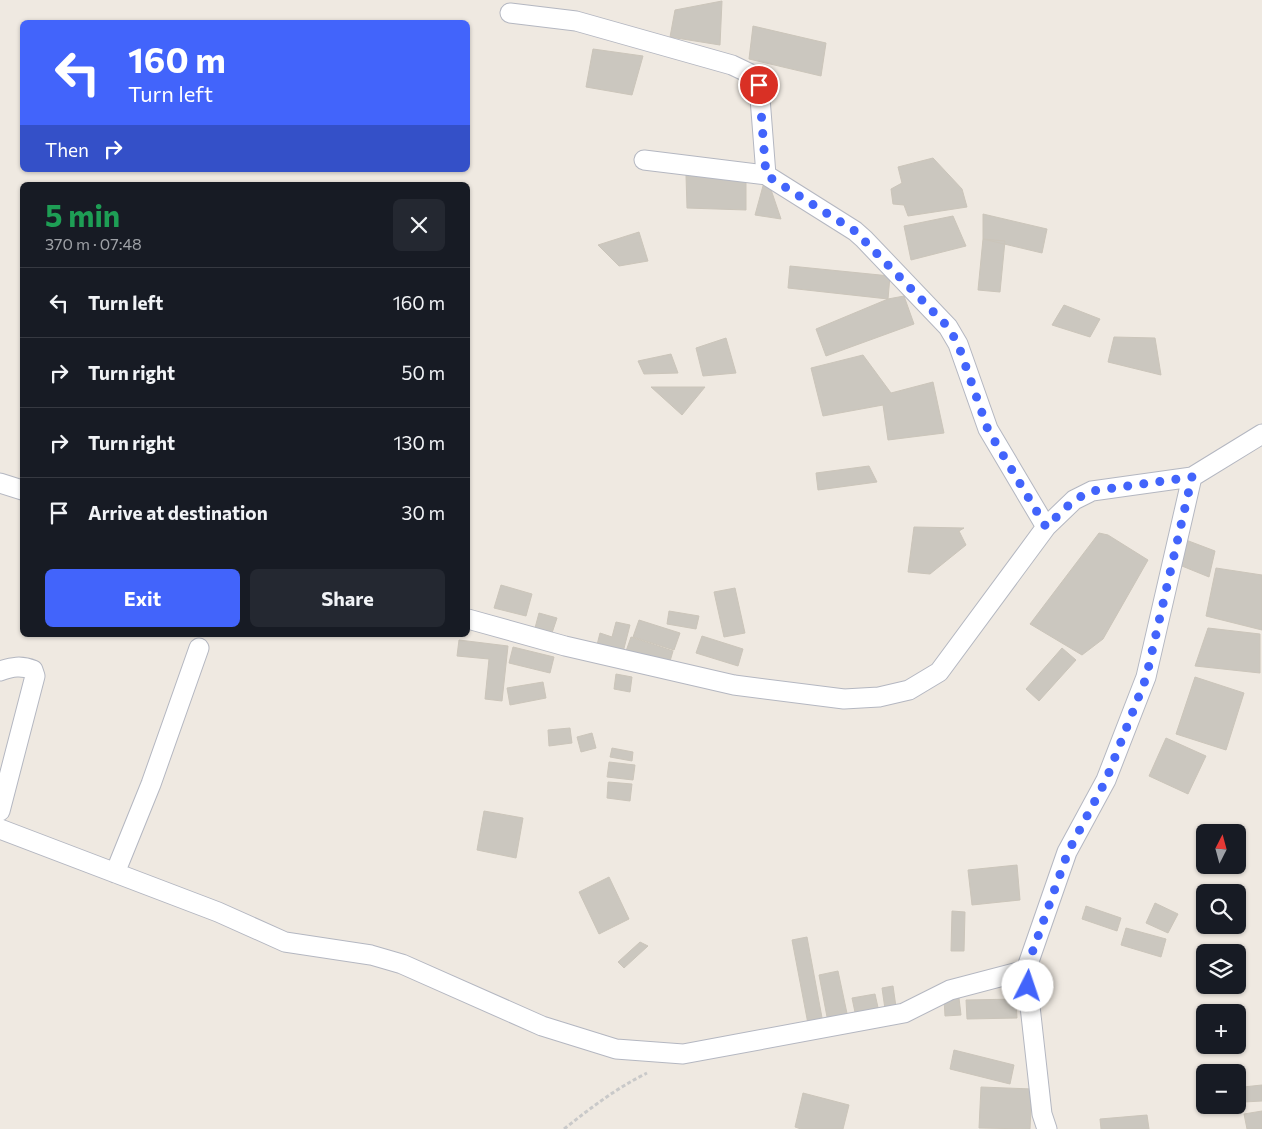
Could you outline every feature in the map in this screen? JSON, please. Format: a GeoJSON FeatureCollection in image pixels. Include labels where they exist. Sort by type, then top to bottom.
{"type":"FeatureCollection","features":[{"type":"Feature","properties":{"kind":"street"},"geometry":{"type":"LineString","coordinates":[[510,13],[576,21],[732,65],[752,74],[759,85],[766,175]]}},
{"type":"Feature","properties":{"kind":"street"},"geometry":{"type":"LineString","coordinates":[[644,160],[766,175],[855,231],[948,327],[958,344],[988,430],[1046,527]]}},
{"type":"Feature","properties":{"kind":"street"},"geometry":{"type":"LineString","coordinates":[[470,620],[565,646],[734,685],[844,699],[879,697],[909,690],[939,672],[1046,527],[1074,500],[1092,491],[1192,477],[1262,434]]}},
{"type":"Feature","properties":{"kind":"street"},"geometry":{"type":"LineString","coordinates":[[1047,1129],[1042,1114],[1026,970],[1068,852],[1106,780],[1146,678],[1192,477]]}},
{"type":"Feature","properties":{"kind":"street"},"geometry":{"type":"LineString","coordinates":[[0,483],[20,489]]}},
{"type":"Feature","properties":{"kind":"street"},"geometry":{"type":"LineString","coordinates":[[115,873],[151,784],[199,648]]}},
{"type":"Feature","properties":{"kind":"street"},"geometry":{"type":"LineString","coordinates":[[0,671],[14,666],[26,667],[33,670],[34,676],[0,811]]}},
{"type":"Feature","properties":{"kind":"street"},"geometry":{"type":"LineString","coordinates":[[0,829],[218,912],[285,942],[371,955],[402,964],[542,1026],[616,1050],[683,1054],[904,1013],[950,990],[1026,970]]}},
{"type":"Feature","properties":{"kind":"path"},"geometry":{"type":"LineString","coordinates":[[564,1129],[615,1090],[652,1070]]}},
{"type":"Feature","properties":{"kind":"building"},"geometry":{"type":"Polygon","coordinates":[[[722,1],[720,45],[670,37],[675,10],[722,1]]]}},
{"type":"Feature","properties":{"kind":"building"},"geometry":{"type":"Polygon","coordinates":[[[753,26],[826,43],[821,76],[749,59],[753,26]]]}},
{"type":"Feature","properties":{"kind":"building"},"geometry":{"type":"Polygon","coordinates":[[[593,49],[643,56],[632,95],[586,87],[593,49]]]}},
{"type":"Feature","properties":{"kind":"building"},"geometry":{"type":"Polygon","coordinates":[[[933,158],[962,189],[967,207],[908,216],[904,205],[893,204],[891,189],[902,183],[898,167],[933,158]]]}},
{"type":"Feature","properties":{"kind":"building"},"geometry":{"type":"Polygon","coordinates":[[[686,175],[746,176],[746,210],[687,208],[686,175]]]}},
{"type":"Feature","properties":{"kind":"building"},"geometry":{"type":"Polygon","coordinates":[[[766,175],[781,219],[755,215],[766,175]]]}},
{"type":"Feature","properties":{"kind":"building"},"geometry":{"type":"Polygon","coordinates":[[[983,214],[1047,229],[1042,253],[983,239],[983,214]]]}},
{"type":"Feature","properties":{"kind":"building"},"geometry":{"type":"Polygon","coordinates":[[[953,216],[966,246],[911,260],[904,226],[953,216]]]}},
{"type":"Feature","properties":{"kind":"building"},"geometry":{"type":"Polygon","coordinates":[[[639,232],[648,261],[619,266],[598,245],[639,232]]]}},
{"type":"Feature","properties":{"kind":"building"},"geometry":{"type":"Polygon","coordinates":[[[983,239],[1005,241],[1000,292],[978,290],[983,239]]]}},
{"type":"Feature","properties":{"kind":"building"},"geometry":{"type":"Polygon","coordinates":[[[790,266],[890,276],[888,299],[788,288],[790,266]]]}},
{"type":"Feature","properties":{"kind":"building"},"geometry":{"type":"Polygon","coordinates":[[[904,296],[914,324],[826,356],[816,329],[888,299],[904,296]]]}},
{"type":"Feature","properties":{"kind":"building"},"geometry":{"type":"Polygon","coordinates":[[[1064,305],[1100,319],[1090,337],[1052,325],[1064,305]]]}},
{"type":"Feature","properties":{"kind":"building"},"geometry":{"type":"Polygon","coordinates":[[[1114,337],[1155,338],[1161,375],[1108,362],[1114,337]]]}},
{"type":"Feature","properties":{"kind":"building"},"geometry":{"type":"Polygon","coordinates":[[[726,338],[736,373],[703,376],[696,348],[726,338]]]}},
{"type":"Feature","properties":{"kind":"building"},"geometry":{"type":"Polygon","coordinates":[[[671,354],[678,373],[644,374],[638,361],[671,354]]]}},
{"type":"Feature","properties":{"kind":"building"},"geometry":{"type":"Polygon","coordinates":[[[863,355],[891,393],[933,382],[944,433],[888,440],[883,405],[823,416],[811,368],[863,355]]]}},
{"type":"Feature","properties":{"kind":"building"},"geometry":{"type":"Polygon","coordinates":[[[651,387],[705,387],[682,415],[651,387]]]}},
{"type":"Feature","properties":{"kind":"building"},"geometry":{"type":"Polygon","coordinates":[[[869,466],[877,482],[818,490],[816,473],[869,466]]]}},
{"type":"Feature","properties":{"kind":"building"},"geometry":{"type":"Polygon","coordinates":[[[914,527],[964,528],[959,531],[966,545],[930,574],[908,572],[914,527]]]}},
{"type":"Feature","properties":{"kind":"building"},"geometry":{"type":"Polygon","coordinates":[[[1099,533],[1108,535],[1148,560],[1103,639],[1082,655],[1030,624],[1099,533]]]}},
{"type":"Feature","properties":{"kind":"building"},"geometry":{"type":"Polygon","coordinates":[[[1186,540],[1215,551],[1209,577],[1177,564],[1186,540]]]}},
{"type":"Feature","properties":{"kind":"building"},"geometry":{"type":"Polygon","coordinates":[[[1216,568],[1262,575],[1262,630],[1206,616],[1216,568]]]}},
{"type":"Feature","properties":{"kind":"building"},"geometry":{"type":"Polygon","coordinates":[[[501,585],[532,594],[526,616],[494,608],[501,585]]]}},
{"type":"Feature","properties":{"kind":"building"},"geometry":{"type":"Polygon","coordinates":[[[735,588],[745,633],[724,637],[714,592],[735,588]]]}},
{"type":"Feature","properties":{"kind":"building"},"geometry":{"type":"Polygon","coordinates":[[[669,611],[699,616],[696,629],[667,624],[669,611]]]}},
{"type":"Feature","properties":{"kind":"building"},"geometry":{"type":"Polygon","coordinates":[[[539,613],[557,618],[552,633],[535,628],[539,613]]]}},
{"type":"Feature","properties":{"kind":"building"},"geometry":{"type":"Polygon","coordinates":[[[639,620],[680,633],[674,650],[633,637],[639,620]]]}},
{"type":"Feature","properties":{"kind":"building"},"geometry":{"type":"Polygon","coordinates":[[[616,622],[630,625],[622,656],[596,649],[600,633],[612,637],[616,622]]]}},
{"type":"Feature","properties":{"kind":"building"},"geometry":{"type":"Polygon","coordinates":[[[1208,628],[1260,634],[1260,673],[1195,666],[1208,628]]]}},
{"type":"Feature","properties":{"kind":"building"},"geometry":{"type":"Polygon","coordinates":[[[702,636],[743,649],[738,666],[696,653],[702,636]]]}},
{"type":"Feature","properties":{"kind":"building"},"geometry":{"type":"Polygon","coordinates":[[[631,637],[673,651],[668,668],[625,654],[631,637]]]}},
{"type":"Feature","properties":{"kind":"building"},"geometry":{"type":"Polygon","coordinates":[[[459,640],[508,646],[502,701],[485,699],[489,659],[457,656],[459,640]]]}},
{"type":"Feature","properties":{"kind":"building"},"geometry":{"type":"Polygon","coordinates":[[[513,647],[554,657],[550,673],[509,663],[513,647]]]}},
{"type":"Feature","properties":{"kind":"building"},"geometry":{"type":"Polygon","coordinates":[[[1062,648],[1076,660],[1039,701],[1026,689],[1062,648]]]}},
{"type":"Feature","properties":{"kind":"building"},"geometry":{"type":"Polygon","coordinates":[[[616,674],[632,677],[630,692],[614,689],[616,674]]]}},
{"type":"Feature","properties":{"kind":"building"},"geometry":{"type":"Polygon","coordinates":[[[1195,677],[1244,693],[1226,750],[1176,734],[1195,677]]]}},
{"type":"Feature","properties":{"kind":"building"},"geometry":{"type":"Polygon","coordinates":[[[543,682],[546,698],[510,705],[507,688],[543,682]]]}},
{"type":"Feature","properties":{"kind":"building"},"geometry":{"type":"Polygon","coordinates":[[[570,728],[572,743],[549,746],[548,730],[570,728]]]}},
{"type":"Feature","properties":{"kind":"building"},"geometry":{"type":"Polygon","coordinates":[[[592,733],[596,748],[581,752],[577,737],[592,733]]]}},
{"type":"Feature","properties":{"kind":"building"},"geometry":{"type":"Polygon","coordinates":[[[1166,738],[1206,756],[1188,794],[1149,776],[1166,738]]]}},
{"type":"Feature","properties":{"kind":"building"},"geometry":{"type":"Polygon","coordinates":[[[612,748],[633,752],[632,761],[610,757],[612,748]]]}},
{"type":"Feature","properties":{"kind":"building"},"geometry":{"type":"Polygon","coordinates":[[[609,762],[635,765],[633,780],[607,777],[609,762]]]}},
{"type":"Feature","properties":{"kind":"building"},"geometry":{"type":"Polygon","coordinates":[[[608,782],[632,784],[630,801],[607,798],[608,782]]]}},
{"type":"Feature","properties":{"kind":"building"},"geometry":{"type":"Polygon","coordinates":[[[484,811],[523,818],[516,858],[477,850],[484,811]]]}},
{"type":"Feature","properties":{"kind":"building"},"geometry":{"type":"Polygon","coordinates":[[[1017,865],[1020,900],[972,905],[968,870],[1017,865]]]}},
{"type":"Feature","properties":{"kind":"building"},"geometry":{"type":"Polygon","coordinates":[[[609,877],[629,919],[599,934],[579,892],[609,877]]]}},
{"type":"Feature","properties":{"kind":"building"},"geometry":{"type":"Polygon","coordinates":[[[1155,903],[1178,914],[1168,933],[1146,923],[1155,903]]]}},
{"type":"Feature","properties":{"kind":"building"},"geometry":{"type":"Polygon","coordinates":[[[1086,906],[1121,918],[1117,931],[1082,919],[1086,906]]]}},
{"type":"Feature","properties":{"kind":"building"},"geometry":{"type":"Polygon","coordinates":[[[952,911],[965,912],[964,951],[951,951],[952,911]]]}},
{"type":"Feature","properties":{"kind":"building"},"geometry":{"type":"Polygon","coordinates":[[[1126,928],[1166,939],[1161,957],[1121,945],[1126,928]]]}},
{"type":"Feature","properties":{"kind":"building"},"geometry":{"type":"Polygon","coordinates":[[[807,937],[823,1023],[809,1029],[792,940],[807,937]]]}},
{"type":"Feature","properties":{"kind":"building"},"geometry":{"type":"Polygon","coordinates":[[[640,942],[648,946],[624,968],[618,962],[640,942]]]}},
{"type":"Feature","properties":{"kind":"building"},"geometry":{"type":"Polygon","coordinates":[[[838,971],[848,1018],[828,1022],[819,975],[838,971]]]}},
{"type":"Feature","properties":{"kind":"building"},"geometry":{"type":"Polygon","coordinates":[[[893,986],[896,1007],[885,1009],[882,988],[893,986]]]}},
{"type":"Feature","properties":{"kind":"building"},"geometry":{"type":"Polygon","coordinates":[[[875,994],[879,1012],[856,1017],[852,998],[875,994]]]}},
{"type":"Feature","properties":{"kind":"building"},"geometry":{"type":"Polygon","coordinates":[[[959,998],[961,1015],[945,1016],[944,999],[959,998]]]}},
{"type":"Feature","properties":{"kind":"building"},"geometry":{"type":"Polygon","coordinates":[[[1016,999],[1017,1018],[967,1019],[966,1000],[1016,999]]]}},
{"type":"Feature","properties":{"kind":"building"},"geometry":{"type":"Polygon","coordinates":[[[954,1050],[1014,1065],[1010,1084],[950,1069],[954,1050]]]}},
{"type":"Feature","properties":{"kind":"building"},"geometry":{"type":"Polygon","coordinates":[[[1262,1085],[1262,1101],[1246,1102],[1246,1087],[1262,1085]]]}},
{"type":"Feature","properties":{"kind":"building"},"geometry":{"type":"Polygon","coordinates":[[[981,1087],[1032,1089],[1030,1129],[979,1128],[981,1087]]]}},
{"type":"Feature","properties":{"kind":"building"},"geometry":{"type":"Polygon","coordinates":[[[803,1093],[849,1105],[843,1129],[801,1129],[795,1127],[803,1093]]]}},
{"type":"Feature","properties":{"kind":"building"},"geometry":{"type":"Polygon","coordinates":[[[1262,1111],[1262,1129],[1247,1129],[1244,1114],[1262,1111]]]}},
{"type":"Feature","properties":{"kind":"building"},"geometry":{"type":"Polygon","coordinates":[[[1147,1115],[1149,1129],[1101,1129],[1100,1119],[1147,1115]]]}},
{"type":"Feature","properties":{"kind":"route"},"geometry":{"type":"LineString","coordinates":[[759,85],[766,175],[855,231],[948,327],[958,344],[980,402],[988,430],[1046,527],[1074,500],[1092,491],[1192,477],[1146,678],[1106,780],[1068,852],[1026,970],[1028,986]]}}]}
